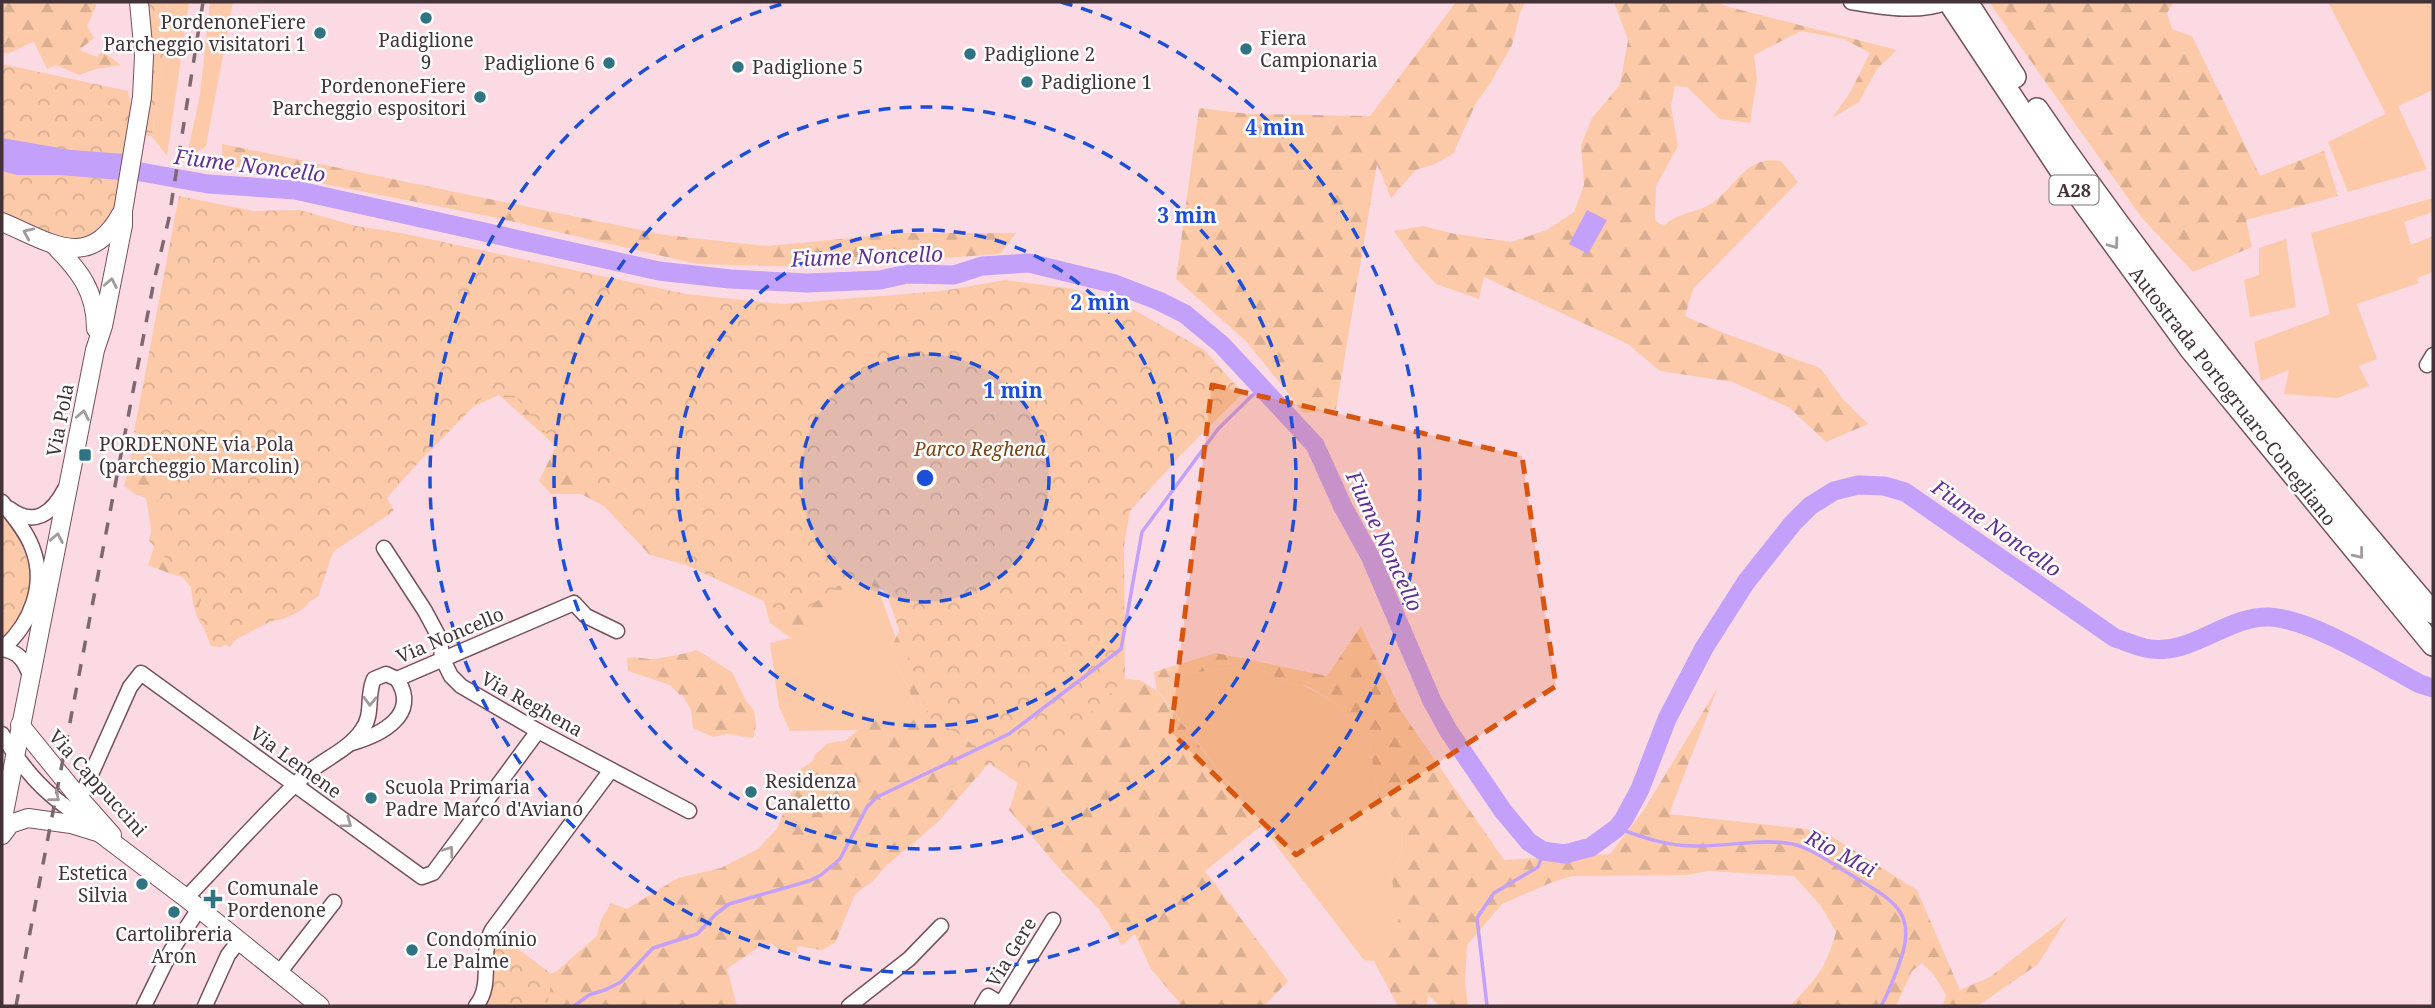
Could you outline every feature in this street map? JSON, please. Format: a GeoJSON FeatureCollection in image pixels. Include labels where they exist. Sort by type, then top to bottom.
{"type":"FeatureCollection","features":[{"type":"Feature","properties":{"kind":"highway","name":"Autostrada Portogruaro-Conegliano"},"geometry":{"type":"LineString","coordinates":[[1949,2],[1969,15],[2196,342],[2433,645]]}},
{"type":"Feature","properties":{"kind":"highway","name":"Autostrada Portogruaro-Conegliano"},"geometry":{"type":"LineString","coordinates":[[2196,342],[2433,613]]}},
{"type":"Feature","properties":{"kind":"main road","name":"Via Pola"},"geometry":{"type":"LineString","coordinates":[[133,2],[140,24]]}},
{"type":"Feature","properties":{"kind":"main road","name":"Via Pola"},"geometry":{"type":"LineString","coordinates":[[2,823],[7,779],[14,756],[95,350],[103,326],[118,250],[141,113],[144,65],[139,2]]}},
{"type":"Feature","properties":{"kind":"main road"},"geometry":{"type":"LineString","coordinates":[[2,222],[54,245],[79,248],[92,245],[107,235],[124,204]]}},
{"type":"Feature","properties":{"kind":"main road"},"geometry":{"type":"LineString","coordinates":[[54,245],[80,272],[91,292],[96,318],[95,350]]}},
{"type":"Feature","properties":{"kind":"main road","name":"Via Cappuccini"},"geometry":{"type":"LineString","coordinates":[[20,725],[104,827],[146,867]]}},
{"type":"Feature","properties":{"kind":"main road","name":"Via Cappuccini"},"geometry":{"type":"LineString","coordinates":[[2,835],[10,824],[28,818],[71,824],[100,833],[320,1006]]}},
{"type":"Feature","properties":{"kind":"street"},"geometry":{"type":"LineString","coordinates":[[1851,2],[1901,9],[1924,8],[1949,2]]}},
{"type":"Feature","properties":{"kind":"street"},"geometry":{"type":"LineString","coordinates":[[3,503],[21,517],[41,517],[56,503],[69,480]]}},
{"type":"Feature","properties":{"kind":"street"},"geometry":{"type":"LineString","coordinates":[[2,649],[21,630],[32,608],[38,569],[32,546],[3,503]]}},
{"type":"Feature","properties":{"kind":"street","name":"Via Reghena"},"geometry":{"type":"LineString","coordinates":[[384,548],[425,611],[440,639],[442,658],[451,676],[461,686],[538,731],[689,811]]}},
{"type":"Feature","properties":{"kind":"street","name":"Via Noncello"},"geometry":{"type":"LineString","coordinates":[[144,1006],[192,904],[295,785],[314,768],[351,744],[363,729],[370,712],[370,686],[374,679],[386,674],[397,679],[574,603],[586,617],[617,631]]}},
{"type":"Feature","properties":{"kind":"street"},"geometry":{"type":"LineString","coordinates":[[2,649],[17,653],[25,662],[30,675]]}},
{"type":"Feature","properties":{"kind":"street","name":"Via Lemene"},"geometry":{"type":"LineString","coordinates":[[80,799],[130,687],[141,673],[426,878],[433,873],[538,731]]}},
{"type":"Feature","properties":{"kind":"street"},"geometry":{"type":"LineString","coordinates":[[351,744],[370,738],[398,718],[403,694],[397,679]]}},
{"type":"Feature","properties":{"kind":"street","name":"Via Cappuccini"},"geometry":{"type":"LineString","coordinates":[[2,734],[14,756],[50,794],[100,833]]}},
{"type":"Feature","properties":{"kind":"street"},"geometry":{"type":"LineString","coordinates":[[476,1006],[486,986],[486,944],[492,930],[611,770]]}},
{"type":"Feature","properties":{"kind":"street"},"geometry":{"type":"LineString","coordinates":[[278,974],[334,902]]}},
{"type":"Feature","properties":{"kind":"street","name":"Via Gere"},"geometry":{"type":"LineString","coordinates":[[982,1006],[988,996],[1003,1005],[1053,920]]}},
{"type":"Feature","properties":{"kind":"street"},"geometry":{"type":"LineString","coordinates":[[849,1006],[909,959],[941,926]]}},
{"type":"Feature","properties":{"kind":"street"},"geometry":{"type":"LineString","coordinates":[[205,1006],[228,955],[239,941]]}},
{"type":"Feature","properties":{"kind":"highlighted area"},"geometry":{"type":"Polygon","coordinates":[[[1212,385],[1522,456],[1556,686],[1296,855],[1171,732],[1212,385]]]}},
{"type":"Feature","properties":{"kind":"green space"},"geometry":{"type":"Polygon","coordinates":[[[2,2],[95,2],[96,6],[87,26],[94,38],[79,50],[97,57],[102,51],[121,65],[79,75],[56,65],[47,69],[34,42],[10,53],[2,53],[2,2]]]}},
{"type":"Feature","properties":{"kind":"green space"},"geometry":{"type":"Polygon","coordinates":[[[145,2],[168,2],[152,136],[143,136],[145,2]]]}},
{"type":"Feature","properties":{"kind":"green space"},"geometry":{"type":"Polygon","coordinates":[[[168,2],[189,2],[167,156],[152,137],[168,2]]]}},
{"type":"Feature","properties":{"kind":"green space"},"geometry":{"type":"Polygon","coordinates":[[[210,2],[233,2],[206,146],[186,160],[200,95],[210,2]]]}},
{"type":"Feature","properties":{"kind":"green space"},"geometry":{"type":"Polygon","coordinates":[[[1456,2],[1525,2],[1512,45],[1476,103],[1453,154],[1416,170],[1391,198],[1377,164],[1336,409],[1304,413],[1246,341],[1176,279],[1199,108],[1249,114],[1370,116],[1456,2]]]}},
{"type":"Feature","properties":{"kind":"green space"},"geometry":{"type":"Polygon","coordinates":[[[1614,2],[1716,2],[1897,50],[1877,69],[1859,102],[1832,118],[1851,91],[1870,53],[1844,39],[1801,31],[1754,55],[1757,79],[1750,123],[1720,119],[1687,87],[1675,86],[1671,106],[1678,146],[1656,186],[1655,220],[1663,226],[1677,217],[1709,205],[1758,163],[1781,161],[1798,182],[1693,289],[1685,316],[1820,368],[1842,398],[1868,424],[1826,442],[1790,408],[1733,382],[1660,371],[1628,344],[1484,277],[1479,299],[1436,284],[1415,261],[1394,231],[1423,226],[1455,234],[1511,242],[1547,230],[1574,212],[1584,185],[1581,145],[1592,118],[1620,85],[1628,40],[1614,2]]]}},
{"type":"Feature","properties":{"kind":"green space"},"geometry":{"type":"Polygon","coordinates":[[[1989,2],[2174,2],[2167,13],[2172,29],[2192,36],[2260,176],[2324,151],[2338,196],[2246,220],[2252,247],[2193,272],[2142,218],[1989,2]]]}},
{"type":"Feature","properties":{"kind":"green space"},"geometry":{"type":"Polygon","coordinates":[[[2328,2],[2433,2],[2433,90],[2398,106],[2427,169],[2348,192],[2328,142],[2386,114],[2328,2]]]}},
{"type":"Feature","properties":{"kind":"green space"},"geometry":{"type":"Polygon","coordinates":[[[2,64],[128,91],[131,107],[128,140],[115,208],[102,233],[75,243],[2,217],[2,64]]]}},
{"type":"Feature","properties":{"kind":"green space"},"geometry":{"type":"Polygon","coordinates":[[[222,144],[665,235],[767,246],[903,233],[1016,233],[1000,254],[817,267],[697,264],[493,217],[222,164],[222,144]]]}},
{"type":"Feature","properties":{"kind":"green space","name":"Parco Reghena"},"geometry":{"type":"Polygon","coordinates":[[[179,196],[253,211],[300,210],[356,226],[401,233],[686,294],[781,304],[942,291],[1005,280],[1074,289],[1136,311],[1204,350],[1243,393],[1130,511],[1124,546],[1125,679],[1018,783],[989,763],[966,738],[930,718],[881,578],[838,586],[796,616],[673,559],[597,501],[561,451],[515,396],[486,394],[415,466],[387,498],[394,511],[333,552],[318,597],[221,647],[211,646],[197,612],[201,599],[149,541],[164,472],[156,439],[134,432],[179,196]]]}},
{"type":"Feature","properties":{"kind":"green space"},"geometry":{"type":"Polygon","coordinates":[[[2433,198],[2433,212],[2404,222],[2411,245],[2433,236],[2433,272],[2417,278],[2419,283],[2357,304],[2377,359],[2359,366],[2369,386],[2337,398],[2284,394],[2289,370],[2261,381],[2254,342],[2330,314],[2311,233],[2433,198]]]}},
{"type":"Feature","properties":{"kind":"green space"},"geometry":{"type":"Polygon","coordinates":[[[188,203],[217,212],[401,233],[628,292],[637,314],[680,314],[688,321],[676,325],[654,345],[639,351],[624,350],[600,342],[584,341],[564,327],[541,322],[517,304],[450,275],[425,251],[372,244],[341,248],[281,237],[251,241],[242,249],[210,263],[193,282],[178,421],[194,438],[209,446],[220,466],[207,512],[188,526],[177,549],[192,551],[224,508],[232,478],[226,429],[257,433],[309,447],[335,445],[380,434],[388,429],[391,411],[374,415],[357,411],[359,397],[355,389],[347,387],[345,415],[335,429],[244,415],[211,403],[199,392],[212,358],[206,339],[216,311],[239,282],[248,278],[263,264],[280,256],[298,264],[313,257],[328,263],[332,275],[323,292],[329,315],[344,314],[350,293],[373,269],[471,306],[564,354],[621,375],[642,376],[658,383],[778,443],[805,462],[844,503],[855,508],[864,519],[859,532],[858,551],[889,569],[917,580],[925,590],[936,643],[934,684],[945,701],[950,729],[966,738],[989,763],[938,822],[855,894],[835,943],[822,950],[798,946],[796,953],[777,948],[771,943],[762,945],[727,969],[737,1006],[510,1006],[503,980],[524,965],[545,978],[557,971],[597,936],[601,920],[611,903],[627,909],[678,878],[721,868],[758,849],[777,829],[801,769],[813,761],[815,755],[828,743],[845,741],[880,717],[902,717],[914,704],[891,649],[909,608],[902,597],[862,582],[819,620],[791,638],[770,623],[764,601],[747,588],[699,564],[683,564],[650,555],[604,506],[581,494],[551,494],[539,481],[556,446],[499,395],[446,419],[420,452],[392,473],[379,478],[349,467],[338,469],[299,489],[254,534],[222,557],[204,539],[208,560],[218,560],[249,548],[287,523],[295,533],[313,527],[327,558],[316,591],[305,607],[281,619],[245,626],[230,647],[203,627],[198,619],[190,578],[148,565],[154,547],[146,498],[124,486],[155,351],[172,246],[188,203]]]}},
{"type":"Feature","properties":{"kind":"green space"},"geometry":{"type":"Polygon","coordinates":[[[2286,239],[2296,307],[2250,317],[2244,280],[2259,275],[2259,248],[2286,239]]]}},
{"type":"Feature","properties":{"kind":"green space"},"geometry":{"type":"Polygon","coordinates":[[[2,516],[23,546],[30,578],[23,610],[2,639],[2,516]]]}},
{"type":"Feature","properties":{"kind":"green space"},"geometry":{"type":"Polygon","coordinates":[[[862,582],[878,588],[896,639],[891,649],[914,705],[902,718],[880,717],[858,730],[790,731],[779,707],[770,643],[791,638],[862,582]]]}},
{"type":"Feature","properties":{"kind":"green space"},"geometry":{"type":"Polygon","coordinates":[[[1361,626],[1401,711],[1504,860],[1610,854],[1644,810],[1718,687],[1669,814],[1823,831],[1917,890],[1960,990],[1990,977],[2068,916],[2038,964],[1978,1006],[1943,1006],[1946,995],[1934,975],[1922,963],[1912,971],[1896,1006],[1790,1006],[1819,973],[1836,932],[1821,906],[1794,876],[1708,871],[1687,875],[1573,876],[1502,904],[1467,945],[1465,982],[1468,1006],[1440,1006],[1428,995],[1427,1006],[1398,1006],[1374,961],[1387,947],[1400,916],[1391,872],[1402,853],[1401,829],[1378,796],[1369,741],[1333,701],[1307,686],[1288,683],[1248,666],[1183,674],[1158,692],[1261,826],[1205,871],[1288,981],[1264,1006],[1180,1006],[1151,969],[1135,934],[1122,945],[1098,908],[1066,876],[1009,810],[1018,783],[1044,749],[1125,679],[1140,680],[1157,691],[1154,672],[1216,653],[1327,676],[1361,626]]]}},
{"type":"Feature","properties":{"kind":"green space"},"geometry":{"type":"Polygon","coordinates":[[[697,650],[732,672],[746,701],[754,710],[756,725],[753,738],[727,734],[713,737],[693,728],[691,710],[682,694],[670,685],[628,671],[627,658],[655,659],[697,650]]]}},
{"type":"Feature","properties":{"kind":"green space"},"geometry":{"type":"Polygon","coordinates":[[[1248,666],[1288,683],[1302,685],[1333,701],[1369,741],[1378,796],[1401,829],[1402,853],[1391,872],[1400,916],[1387,948],[1374,961],[1364,960],[1158,691],[1183,674],[1248,666]]]}},
{"type":"Feature","properties":{"kind":"green space"},"geometry":{"type":"Polygon","coordinates":[[[495,932],[553,975],[547,1006],[483,1006],[489,998],[495,932]]]}},
{"type":"Feature","properties":{"kind":"shaded area"},"geometry":{"type":"Polygon","coordinates":[[[2,138],[71,150],[125,154],[120,180],[17,175],[2,171],[2,138]]]}},
{"type":"Feature","properties":{"kind":"shaded area"},"geometry":{"type":"Polygon","coordinates":[[[1587,210],[1607,220],[1588,254],[1569,244],[1587,210]]]}},
{"type":"Feature","properties":{"kind":"waterway","name":"Fiume Noncello"},"geometry":{"type":"LineString","coordinates":[[113,167],[208,184],[295,190],[659,271],[730,279],[807,283],[880,280],[907,274],[954,275],[982,266],[1029,263],[1115,284],[1159,301],[1185,314],[1221,344],[1315,445],[1343,507],[1370,556],[1432,701],[1448,730],[1503,811],[1529,842],[1543,851],[1565,854],[1591,847],[1617,828],[1640,789],[1667,719],[1704,648],[1746,582],[1810,506],[1834,491],[1858,485],[1884,486],[1905,492],[2115,638],[2134,645],[2161,649],[2177,647],[2237,623],[2269,617],[2305,625],[2420,684],[2433,688]]}},
{"type":"Feature","properties":{"kind":"waterway"},"geometry":{"type":"LineString","coordinates":[[574,1006],[589,995],[621,982],[653,948],[697,934],[729,904],[809,881],[821,875],[840,859],[867,807],[877,797],[1009,734],[1121,649],[1142,532],[1218,429],[1261,387]]}},
{"type":"Feature","properties":{"kind":"waterway","name":"Rio Mai"},"geometry":{"type":"LineString","coordinates":[[1617,828],[1647,838],[1689,846],[1764,842],[1794,844],[1818,855],[1878,891],[1898,909],[1906,932],[1898,967],[1881,1006]]}},
{"type":"Feature","properties":{"kind":"waterway"},"geometry":{"type":"LineString","coordinates":[[1487,1006],[1477,918],[1494,893],[1538,867],[1544,851]]}},
{"type":"Feature","properties":{"kind":"railway"},"geometry":{"type":"LineString","coordinates":[[16,1006],[154,281],[169,218],[203,2]]}},
{"type":"Feature","properties":{"kind":"place","name":"Padiglione 9"},"geometry":{"type":"Point","coordinates":[426,18]}},
{"type":"Feature","properties":{"kind":"place","name":"PordenoneFiere Parcheggio visitatori 1"},"geometry":{"type":"Point","coordinates":[320,33]}},
{"type":"Feature","properties":{"kind":"place","name":"Fiera Campionaria"},"geometry":{"type":"Point","coordinates":[1246,49]}},
{"type":"Feature","properties":{"kind":"place","name":"Padiglione 2"},"geometry":{"type":"Point","coordinates":[970,54]}},
{"type":"Feature","properties":{"kind":"place","name":"Padiglione 6"},"geometry":{"type":"Point","coordinates":[609,63]}},
{"type":"Feature","properties":{"kind":"place","name":"Padiglione 5"},"geometry":{"type":"Point","coordinates":[738,67]}},
{"type":"Feature","properties":{"kind":"place","name":"Padiglione 1"},"geometry":{"type":"Point","coordinates":[1027,82]}},
{"type":"Feature","properties":{"kind":"place","name":"PordenoneFiere Parcheggio espositori"},"geometry":{"type":"Point","coordinates":[480,97]}},
{"type":"Feature","properties":{"kind":"place","name":"PORDENONE via Pola (parcheggio Marcolin)"},"geometry":{"type":"Point","coordinates":[85,455]}},
{"type":"Feature","properties":{"kind":"place","name":"Residenza Canaletto"},"geometry":{"type":"Point","coordinates":[751,792]}},
{"type":"Feature","properties":{"kind":"place","name":"Scuola Primaria Padre Marco d'Aviano"},"geometry":{"type":"Point","coordinates":[371,798]}},
{"type":"Feature","properties":{"kind":"place","name":"Estetica Silvia"},"geometry":{"type":"Point","coordinates":[142,884]}},
{"type":"Feature","properties":{"kind":"place","name":"Comunale Pordenone"},"geometry":{"type":"Point","coordinates":[213,899]}},
{"type":"Feature","properties":{"kind":"place","name":"Cartolibreria Aron"},"geometry":{"type":"Point","coordinates":[174,912]}},
{"type":"Feature","properties":{"kind":"place","name":"Condominio Le Palme"},"geometry":{"type":"Point","coordinates":[412,950]}}]}
